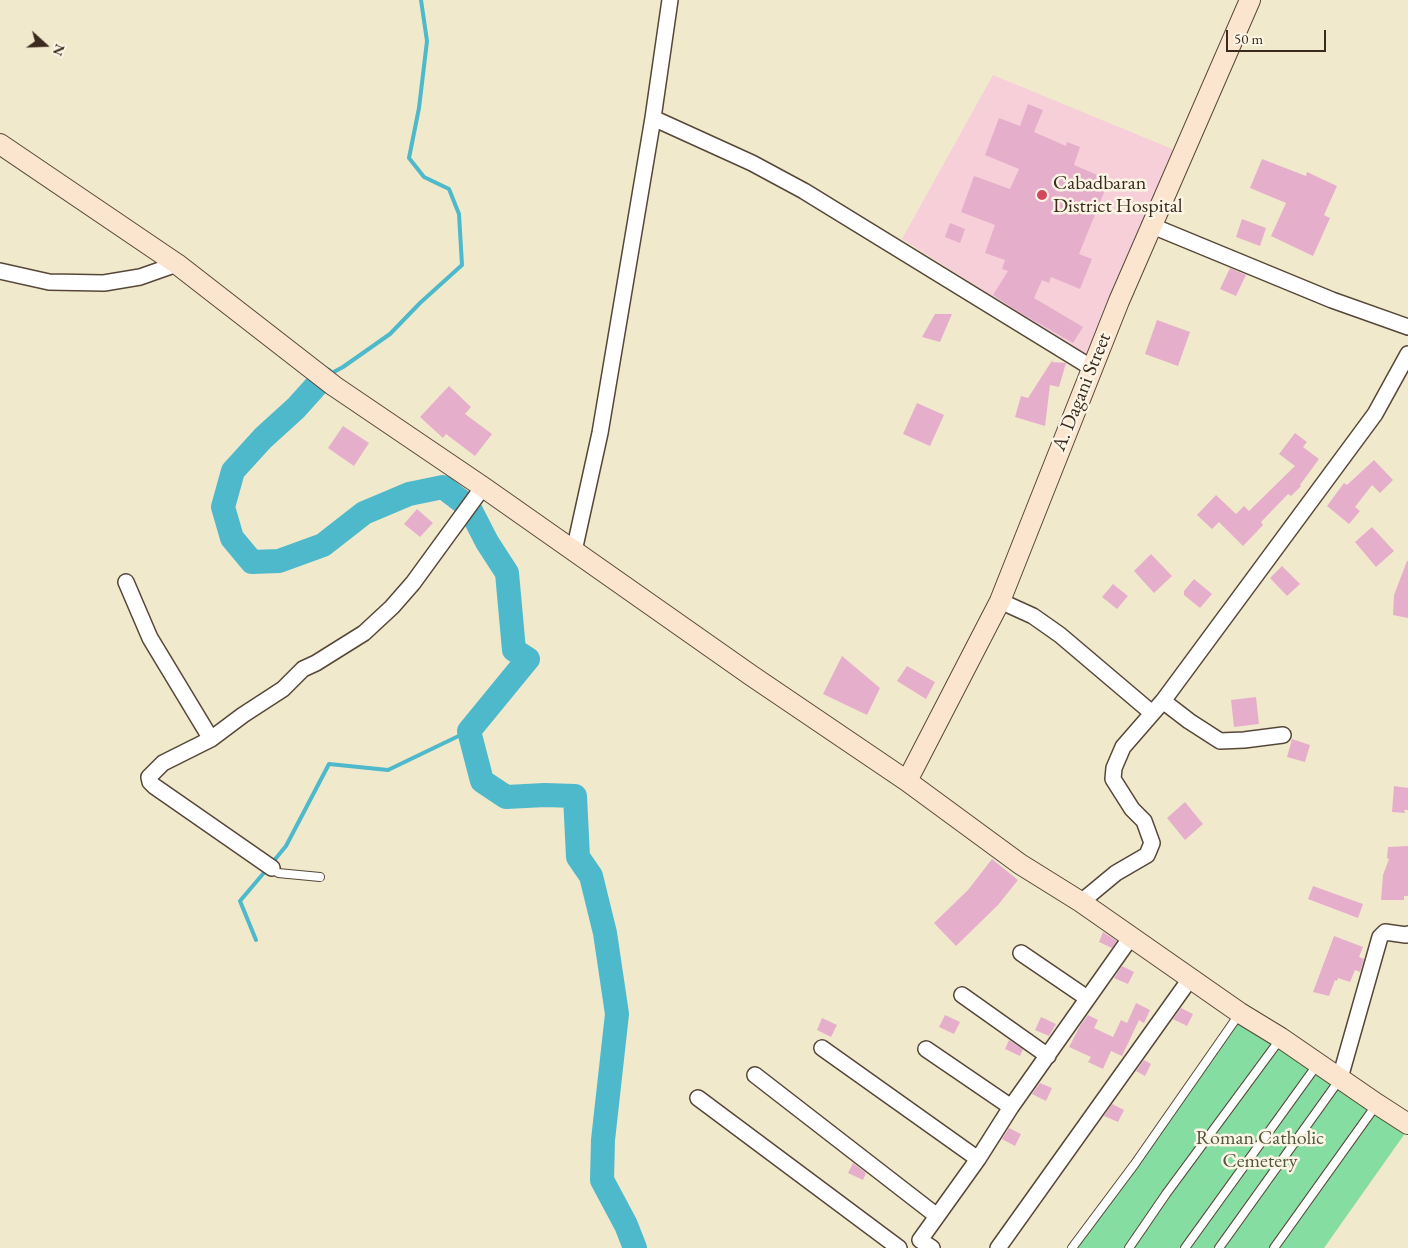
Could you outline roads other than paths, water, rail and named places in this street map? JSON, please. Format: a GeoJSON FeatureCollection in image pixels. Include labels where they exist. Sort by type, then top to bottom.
{"type":"FeatureCollection","features":[{"type":"Feature","properties":{"kind":"main road","name":"A. Dagani Street"},"geometry":{"type":"LineString","coordinates":[[907,781],[1000,601],[1150,225],[1250,0]]}},
{"type":"Feature","properties":{"kind":"main road"},"geometry":{"type":"LineString","coordinates":[[0,144],[177,264],[476,497],[574,551],[907,781],[1020,864],[1081,902],[1240,1013],[1281,1038],[1408,1124]]}},
{"type":"Feature","properties":{"kind":"street"},"geometry":{"type":"LineString","coordinates":[[574,551],[600,433],[653,118],[670,0]]}},
{"type":"Feature","properties":{"kind":"street"},"geometry":{"type":"LineString","coordinates":[[653,118],[752,163],[804,191],[1092,368]]}},
{"type":"Feature","properties":{"kind":"street"},"geometry":{"type":"LineString","coordinates":[[1150,225],[1332,300],[1408,327]]}},
{"type":"Feature","properties":{"kind":"street"},"geometry":{"type":"LineString","coordinates":[[0,271],[49,282],[104,283],[140,277],[177,264]]}},
{"type":"Feature","properties":{"kind":"street"},"geometry":{"type":"LineString","coordinates":[[1081,902],[1116,873],[1147,855],[1152,843],[1144,822],[1132,809],[1113,780],[1114,768],[1123,747],[1163,701],[1376,414],[1408,354]]}},
{"type":"Feature","properties":{"kind":"street"},"geometry":{"type":"LineString","coordinates":[[266,864],[154,786],[149,779],[152,773],[163,763],[211,739],[243,714],[284,689],[303,669],[364,633],[392,607],[412,583],[476,497]]}},
{"type":"Feature","properties":{"kind":"street"},"geometry":{"type":"LineString","coordinates":[[126,582],[150,638],[211,739]]}},
{"type":"Feature","properties":{"kind":"street"},"geometry":{"type":"LineString","coordinates":[[1000,601],[1033,616],[1060,634],[1152,713]]}},
{"type":"Feature","properties":{"kind":"street"},"geometry":{"type":"LineString","coordinates":[[1163,701],[1220,741],[1283,735]]}},
{"type":"Feature","properties":{"kind":"street"},"geometry":{"type":"LineString","coordinates":[[1340,1078],[1380,937],[1385,932],[1408,934]]}},
{"type":"Feature","properties":{"kind":"street"},"geometry":{"type":"LineString","coordinates":[[922,1245],[937,1216],[1131,937]]}},
{"type":"Feature","properties":{"kind":"street"},"geometry":{"type":"LineString","coordinates":[[1021,953],[1087,998]]}},
{"type":"Feature","properties":{"kind":"street"},"geometry":{"type":"LineString","coordinates":[[998,1248],[1190,978]]}},
{"type":"Feature","properties":{"kind":"street"},"geometry":{"type":"LineString","coordinates":[[962,994],[1048,1056]]}},
{"type":"Feature","properties":{"kind":"street"},"geometry":{"type":"LineString","coordinates":[[822,1048],[978,1159]]}},
{"type":"Feature","properties":{"kind":"street"},"geometry":{"type":"LineString","coordinates":[[926,1049],[1012,1107]]}},
{"type":"Feature","properties":{"kind":"street"},"geometry":{"type":"LineString","coordinates":[[755,1075],[937,1216]]}},
{"type":"Feature","properties":{"kind":"street"},"geometry":{"type":"LineString","coordinates":[[698,1098],[899,1248]]}},
{"type":"Feature","properties":{"kind":"lane"},"geometry":{"type":"LineString","coordinates":[[266,864],[278,873],[320,877]]}},
{"type":"Feature","properties":{"kind":"lane"},"geometry":{"type":"LineString","coordinates":[[1072,1248],[1134,1165],[1240,1013]]}},
{"type":"Feature","properties":{"kind":"lane"},"geometry":{"type":"LineString","coordinates":[[1129,1248],[1166,1194],[1281,1038]]}},
{"type":"Feature","properties":{"kind":"lane"},"geometry":{"type":"LineString","coordinates":[[1185,1248],[1318,1063]]}},
{"type":"Feature","properties":{"kind":"lane"},"geometry":{"type":"LineString","coordinates":[[1219,1248],[1340,1078]]}},
{"type":"Feature","properties":{"kind":"lane"},"geometry":{"type":"LineString","coordinates":[[1274,1248],[1377,1104]]}},
{"type":"Feature","properties":{"kind":"waterway"},"geometry":{"type":"LineString","coordinates":[[330,374],[390,334],[420,303],[462,265],[459,214],[449,189],[424,177],[409,158],[419,108],[427,41],[421,0]]}},
{"type":"Feature","properties":{"kind":"waterway"},"geometry":{"type":"LineString","coordinates":[[323,378],[233,471],[223,507],[232,538],[252,562],[279,561],[323,545],[364,513],[409,494],[443,487],[469,507],[487,542],[507,573],[514,650],[528,659],[469,731],[482,781],[506,797],[575,796],[578,857],[591,876],[605,933],[617,1014],[603,1140],[602,1180],[626,1225],[635,1248]]}},
{"type":"Feature","properties":{"kind":"waterway"},"geometry":{"type":"LineString","coordinates":[[272,863],[286,846],[329,764],[388,770],[469,731]]}},
{"type":"Feature","properties":{"kind":"waterway"},"geometry":{"type":"LineString","coordinates":[[256,940],[240,901],[268,868]]}},
{"type":"Feature","properties":{"kind":"place","name":"Cabadbaran District Hospital"},"geometry":{"type":"Point","coordinates":[1042,195]}},
{"type":"Feature","properties":{"kind":"park label","name":"Roman Catholic Cemetery"},"geometry":{"type":"Point","coordinates":[1260,1150]}}]}
